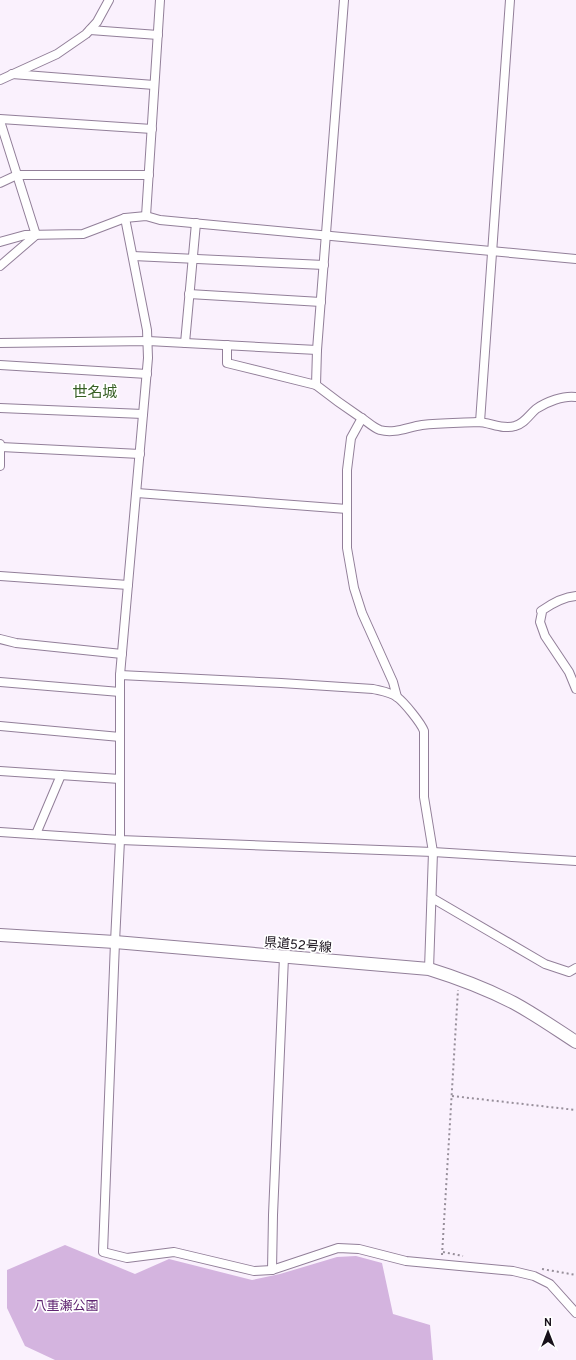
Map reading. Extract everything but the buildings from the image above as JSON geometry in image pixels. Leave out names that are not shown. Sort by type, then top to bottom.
[{"type":"main road","name":"県道52号線","points":[[0,935],[115,942],[429,969],[458,979],[513,1003],[576,1042]]},
{"type":"street","points":[[0,80],[56,54],[86,34],[97,22],[109,0]]},
{"type":"street","points":[[146,216],[160,0]]},
{"type":"street","points":[[316,385],[317,350],[344,0]]},
{"type":"street","points":[[480,422],[510,0]]},
{"type":"street","points":[[90,30],[158,35]]},
{"type":"street","points":[[12,74],[154,85]]},
{"type":"street","points":[[36,235],[0,120],[152,129]]},
{"type":"street","points":[[0,182],[16,175],[149,176]]},
{"type":"street","points":[[0,242],[25,235],[84,234],[125,218],[146,216],[160,220],[576,259]]},
{"type":"street","points":[[125,218],[148,341],[144,414],[120,675],[120,840],[103,1252],[127,1258],[174,1252],[254,1272],[272,1270],[338,1248],[359,1249],[406,1261],[513,1271],[534,1276],[550,1284],[576,1313]]},
{"type":"street","points":[[185,343],[196,223]]},
{"type":"street","points":[[0,266],[36,235]]},
{"type":"street","points":[[133,256],[324,265]]},
{"type":"street","points":[[189,294],[321,302]]},
{"type":"street","points":[[0,343],[148,341],[317,350]]},
{"type":"street","points":[[227,345],[227,363],[316,385],[368,423],[380,430],[393,432],[421,425],[480,422],[495,424],[503,428],[515,426],[537,409],[553,400],[571,396],[576,397]]},
{"type":"street","points":[[0,365],[147,374]]},
{"type":"street","points":[[0,408],[144,414]]},
{"type":"street","points":[[362,418],[351,438],[347,470],[347,548],[354,588],[362,613],[393,682],[397,697]]},
{"type":"street","points":[[0,466],[0,446],[140,454]]},
{"type":"street","points":[[137,493],[347,509]]},
{"type":"street","points":[[0,576],[128,585]]},
{"type":"street","points":[[576,596],[569,597],[549,605],[541,611],[540,622],[545,636],[569,672],[576,689]]},
{"type":"street","points":[[0,638],[16,643],[122,654]]},
{"type":"street","points":[[120,675],[373,689],[386,692],[397,697],[421,724],[424,731],[424,797],[433,852],[429,969]]},
{"type":"street","points":[[0,682],[120,692]]},
{"type":"street","points":[[0,726],[120,737]]},
{"type":"street","points":[[0,771],[120,779]]},
{"type":"street","points":[[36,834],[60,775]]},
{"type":"street","points":[[0,832],[120,840],[433,852],[576,861]]},
{"type":"street","points":[[432,898],[546,964],[569,972],[576,968]]},
{"type":"street","points":[[272,1270],[273,1207],[284,957]]},
{"type":"path","points":[[442,1264],[458,979]]},
{"type":"path","points":[[452,1096],[576,1110]]},
{"type":"green space","name":"八重瀬公園","points":[[65,1245],[135,1274],[169,1259],[252,1280],[280,1274],[337,1257],[356,1256],[382,1263],[393,1314],[430,1325],[433,1360],[55,1360],[25,1346],[7,1308],[7,1270]]},
{"type":"district","name":"世名城","points":[[95,392]]}]
